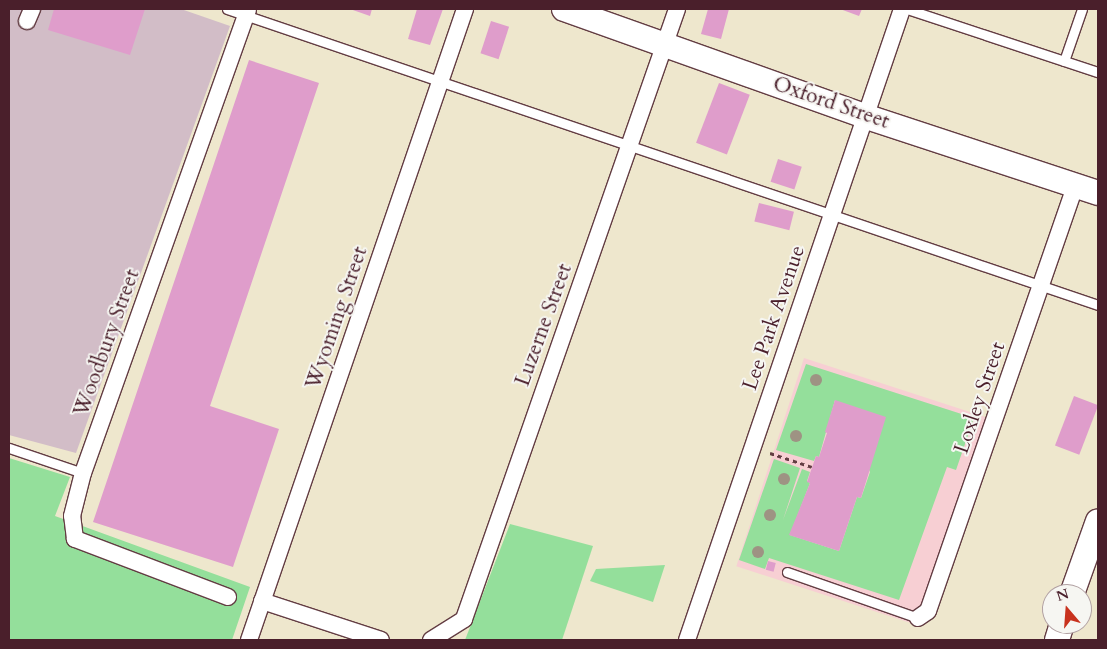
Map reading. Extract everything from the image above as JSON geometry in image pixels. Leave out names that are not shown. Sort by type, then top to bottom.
[{"type":"street","name":"Wyoming Street","points":[[249,640],[465,9]]},
{"type":"street","name":"Oxford Street","points":[[564,9],[864,116],[1098,193]]},
{"type":"street","name":"Luzerne Street","points":[[431,640],[464,619],[678,9]]},
{"type":"street","name":"Lee Park Avenue","points":[[687,640],[902,9]]},
{"type":"street","name":"Woodbury Street","points":[[228,597],[75,538],[72,516],[83,473],[247,12]]},
{"type":"street","name":"Loxley Street","points":[[918,618],[928,611],[1075,186]]},
{"type":"street","points":[[1076,584],[1098,521]]},
{"type":"street","points":[[262,601],[381,640]]},
{"type":"lane","points":[[227,9],[247,12],[440,82],[832,216],[1098,304]]},
{"type":"lane","points":[[907,9],[1098,72]]},
{"type":"lane","points":[[1064,61],[1082,9]]},
{"type":"lane","points":[[9,448],[83,473]]},
{"type":"lane","points":[[788,572],[918,618]]},
{"type":"path","points":[[770,453],[812,467]]},
{"type":"shaded area","points":[[9,9],[181,9],[230,26],[76,453],[9,435]]},
{"type":"shaded area","points":[[804,358],[988,418],[920,626],[736,566]]},
{"type":"green space","points":[[806,364],[974,418],[956,470],[947,467],[899,600],[769,558],[765,569],[739,560],[774,459],[800,468],[783,520],[802,469],[810,472],[807,481],[810,483],[790,535],[839,551],[857,497],[861,498],[870,472],[835,400],[819,457],[816,456],[814,461],[776,450]]},
{"type":"green space","points":[[9,458],[70,477],[55,516],[250,587],[232,640],[9,640]]},
{"type":"green space","points":[[510,524],[593,546],[562,640],[465,640]]},
{"type":"green space","points":[[665,565],[653,602],[590,581],[596,569]]},
{"type":"building","points":[[54,9],[145,9],[130,55],[48,30]]},
{"type":"building","points":[[350,9],[372,9],[370,16]]},
{"type":"building","points":[[417,9],[443,9],[430,45],[408,39]]},
{"type":"building","points":[[708,9],[729,9],[721,39],[701,34]]},
{"type":"building","points":[[840,9],[862,9],[859,16]]},
{"type":"building","points":[[491,21],[509,27],[499,59],[480,53]]},
{"type":"building","points":[[249,60],[319,83],[210,406],[279,429],[233,567],[93,522]]},
{"type":"building","points":[[719,83],[750,95],[727,155],[696,143]]},
{"type":"building","points":[[778,159],[802,167],[794,190],[771,182]]},
{"type":"building","points":[[759,203],[794,212],[789,230],[754,221]]},
{"type":"building","points":[[1074,396],[1098,405],[1079,455],[1055,445]]},
{"type":"building","points":[[835,400],[886,417],[861,498],[857,497],[839,551],[789,535],[810,483],[807,482],[816,456],[819,457]]},
{"type":"building","points":[[768,561],[776,563],[774,572],[766,570]]}]
